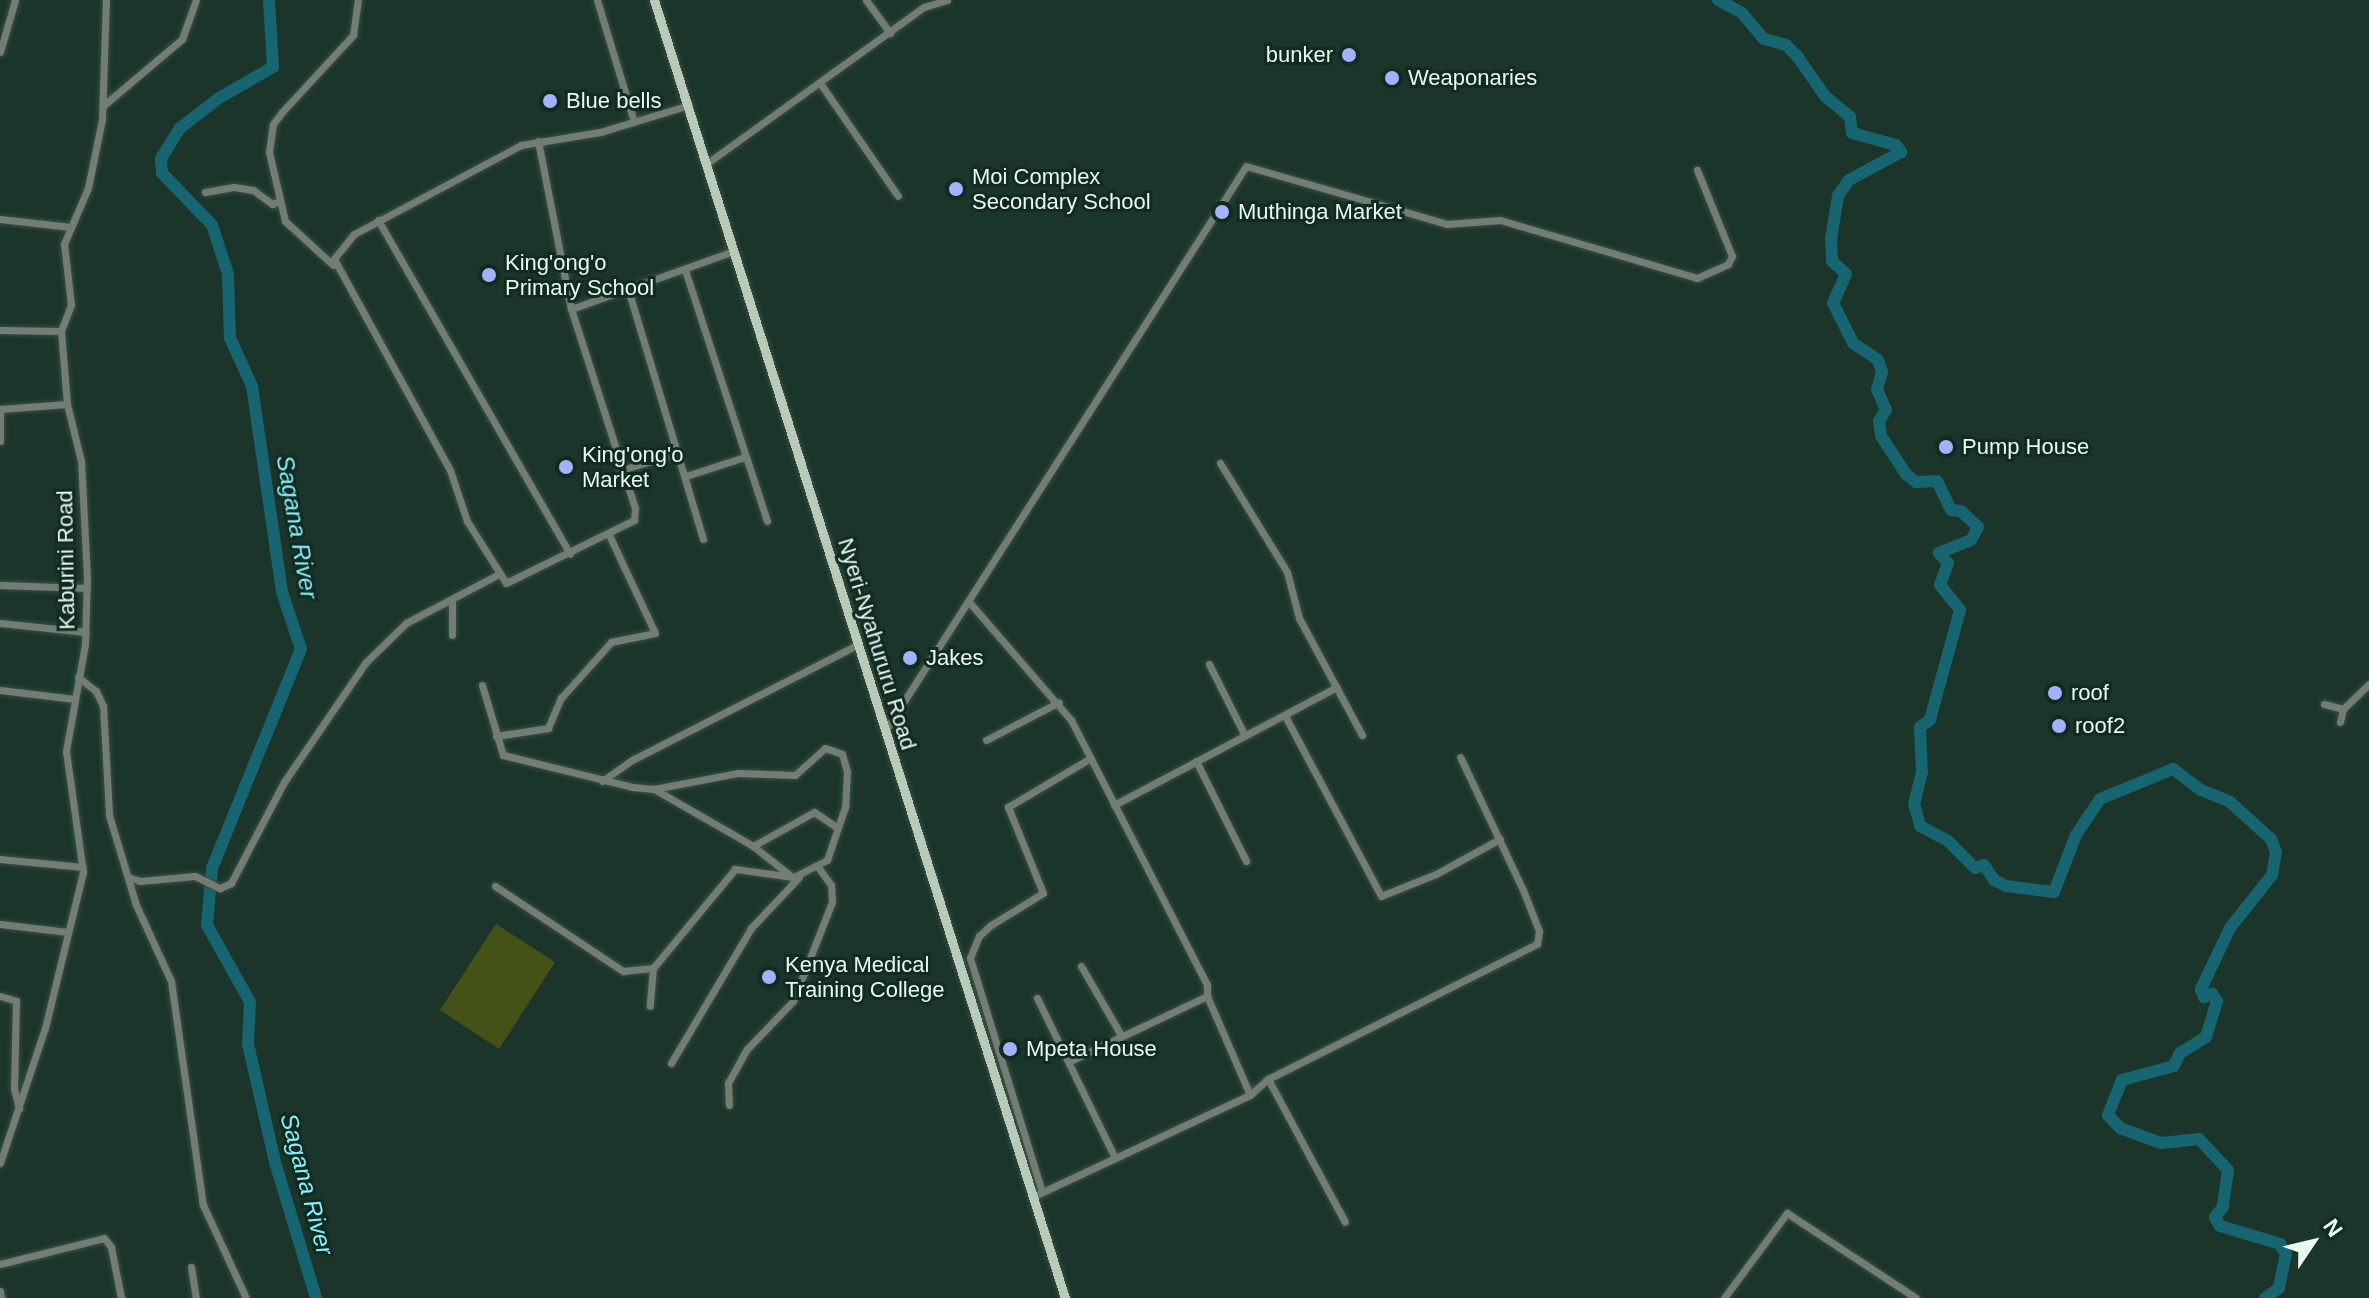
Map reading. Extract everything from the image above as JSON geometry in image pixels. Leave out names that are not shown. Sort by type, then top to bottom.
[{"type":"main road","name":"Nyeri-Nyahururu Road","points":[[654,0],[1030,1198],[1065,1298]]},
{"type":"street","points":[[0,52],[15,0]]},
{"type":"street","name":"Kaburini Road","points":[[0,1163],[19,1108],[83,867],[66,751],[86,632],[87,588],[81,461],[67,404],[61,331],[71,305],[64,244],[88,188],[104,105],[106,0]]},
{"type":"street","points":[[104,105],[182,39],[196,0]]},
{"type":"street","points":[[358,0],[353,35],[273,124],[270,160],[275,166],[279,201],[291,230],[333,265],[450,470],[467,521],[506,583],[513,583],[630,525],[635,515],[571,309],[538,141]]},
{"type":"street","points":[[597,0],[634,122]]},
{"type":"street","points":[[866,0],[890,33]]},
{"type":"street","points":[[706,164],[930,3],[947,0]]},
{"type":"street","points":[[820,83],[898,196]]},
{"type":"street","points":[[333,265],[345,241],[504,153],[538,141],[634,122],[689,105]]},
{"type":"street","points":[[885,731],[970,603],[1246,166],[1447,224],[1500,220],[1697,278],[1728,264],[1732,256],[1697,170]]},
{"type":"street","points":[[205,192],[234,187],[253,190],[272,204],[279,201]]},
{"type":"street","points":[[0,219],[71,227]]},
{"type":"street","points":[[378,220],[570,554]]},
{"type":"street","points":[[571,309],[734,251]]},
{"type":"street","points":[[685,270],[767,521]]},
{"type":"street","points":[[628,289],[703,539]]},
{"type":"street","points":[[0,330],[61,331]]},
{"type":"street","points":[[0,441],[1,413],[67,404]]},
{"type":"street","points":[[621,470],[678,453]]},
{"type":"street","points":[[686,476],[745,457]]},
{"type":"street","points":[[1220,463],[1287,572],[1299,618],[1362,735]]},
{"type":"street","points":[[496,736],[548,728],[561,698],[611,642],[655,633],[609,535]]},
{"type":"street","points":[[128,877],[140,881],[195,876],[220,888],[231,883],[284,782],[366,662],[406,623],[452,602],[499,574]]},
{"type":"street","points":[[0,585],[87,588]]},
{"type":"street","points":[[452,602],[452,635]]},
{"type":"street","points":[[970,603],[1059,702],[1091,758],[1207,985],[1207,996],[1250,1095]]},
{"type":"street","points":[[0,623],[86,632]]},
{"type":"street","points":[[602,781],[634,759],[857,645]]},
{"type":"street","points":[[1209,664],[1245,736]]},
{"type":"street","points":[[78,677],[96,691],[103,706],[109,815],[145,929],[171,981],[203,1205],[246,1298]]},
{"type":"street","points":[[2340,722],[2343,709],[2369,684]]},
{"type":"street","points":[[482,685],[503,755],[602,781],[654,789],[738,773],[795,775],[825,748],[836,747],[847,772],[834,849],[818,867],[797,876],[751,928],[671,1063]]},
{"type":"street","points":[[1114,805],[1337,687]]},
{"type":"street","points":[[0,690],[74,699]]},
{"type":"street","points":[[986,740],[1059,702]]},
{"type":"street","points":[[2324,704],[2343,709]]},
{"type":"street","points":[[1285,716],[1381,896],[1436,874],[1500,839]]},
{"type":"street","points":[[1030,1198],[1250,1095],[1268,1079],[1537,944],[1539,931],[1500,839],[1460,757]]},
{"type":"street","points":[[1042,1192],[970,958],[979,936],[991,925],[1043,893],[1008,807],[1091,758]]},
{"type":"street","points":[[1196,761],[1246,861]]},
{"type":"street","points":[[654,789],[753,846],[797,876]]},
{"type":"street","points":[[753,846],[814,812],[838,828]]},
{"type":"street","points":[[0,859],[83,867]]},
{"type":"street","points":[[729,1105],[728,1083],[747,1049],[793,1001],[832,902],[831,885],[818,867]]},
{"type":"street","points":[[650,1006],[653,968],[735,869],[797,876]]},
{"type":"street","points":[[495,886],[623,971],[653,968]]},
{"type":"street","points":[[0,924],[68,932]]},
{"type":"street","points":[[1081,966],[1121,1035]]},
{"type":"street","points":[[0,996],[16,1001],[14,1089],[19,1108]]},
{"type":"street","points":[[1070,1061],[1207,996]]},
{"type":"street","points":[[1037,998],[1115,1158]]},
{"type":"street","points":[[1268,1079],[1345,1222]]},
{"type":"street","points":[[1724,1298],[1787,1213],[1916,1298]]},
{"type":"street","points":[[0,1264],[104,1238],[111,1247],[121,1298]]},
{"type":"street","points":[[191,1267],[196,1298]]},
{"type":"green space","points":[[496,924],[555,962],[499,1049],[440,1010]]},
{"type":"waterway","name":"Sagana River","points":[[269,0],[273,67],[219,98],[180,128],[161,159],[162,173],[212,225],[228,274],[230,338],[252,386],[282,592],[301,649],[212,868],[207,925],[250,1002],[248,1044],[275,1162],[316,1298]]},
{"type":"waterway","points":[[1718,0],[1742,13],[1764,39],[1786,45],[1825,96],[1850,117],[1852,133],[1896,145],[1901,152],[1849,180],[1838,196],[1831,239],[1832,261],[1846,274],[1833,303],[1853,343],[1878,360],[1882,372],[1877,389],[1886,410],[1879,421],[1881,436],[1906,474],[1916,482],[1937,481],[1951,510],[1961,511],[1978,527],[1971,540],[1939,553],[1948,563],[1940,585],[1960,610],[1930,720],[1920,727],[1922,772],[1914,803],[1920,826],[1948,841],[1975,868],[1984,865],[1994,880],[2006,886],[2054,892],[2076,835],[2100,799],[2173,769],[2201,790],[2230,802],[2271,839],[2276,852],[2272,875],[2230,928],[2201,989],[2204,997],[2212,994],[2217,1001],[2206,1037],[2180,1053],[2174,1066],[2122,1080],[2108,1115],[2120,1128],[2161,1143],[2199,1139],[2228,1170],[2223,1207],[2215,1217],[2220,1226],[2280,1244],[2286,1254],[2279,1288],[2265,1298]]},
{"type":"place","name":"bunker","points":[[1349,55]]},
{"type":"place","name":"Weaponaries","points":[[1392,78]]},
{"type":"place","name":"Blue bells","points":[[550,101]]},
{"type":"place","name":"Moi Complex Secondary School","points":[[956,189]]},
{"type":"place","name":"Muthinga Market","points":[[1222,212]]},
{"type":"place","name":"King'ong'o Primary School","points":[[489,275]]},
{"type":"place","name":"Pump House","points":[[1946,447]]},
{"type":"place","name":"King'ong'o Market","points":[[566,467]]},
{"type":"place","name":"Jakes","points":[[910,658]]},
{"type":"place","name":"roof","points":[[2055,693]]},
{"type":"place","name":"roof2","points":[[2059,726]]},
{"type":"place","name":"Kenya Medical Training College","points":[[769,977]]},
{"type":"place","name":"Mpeta House","points":[[1010,1049]]}]
